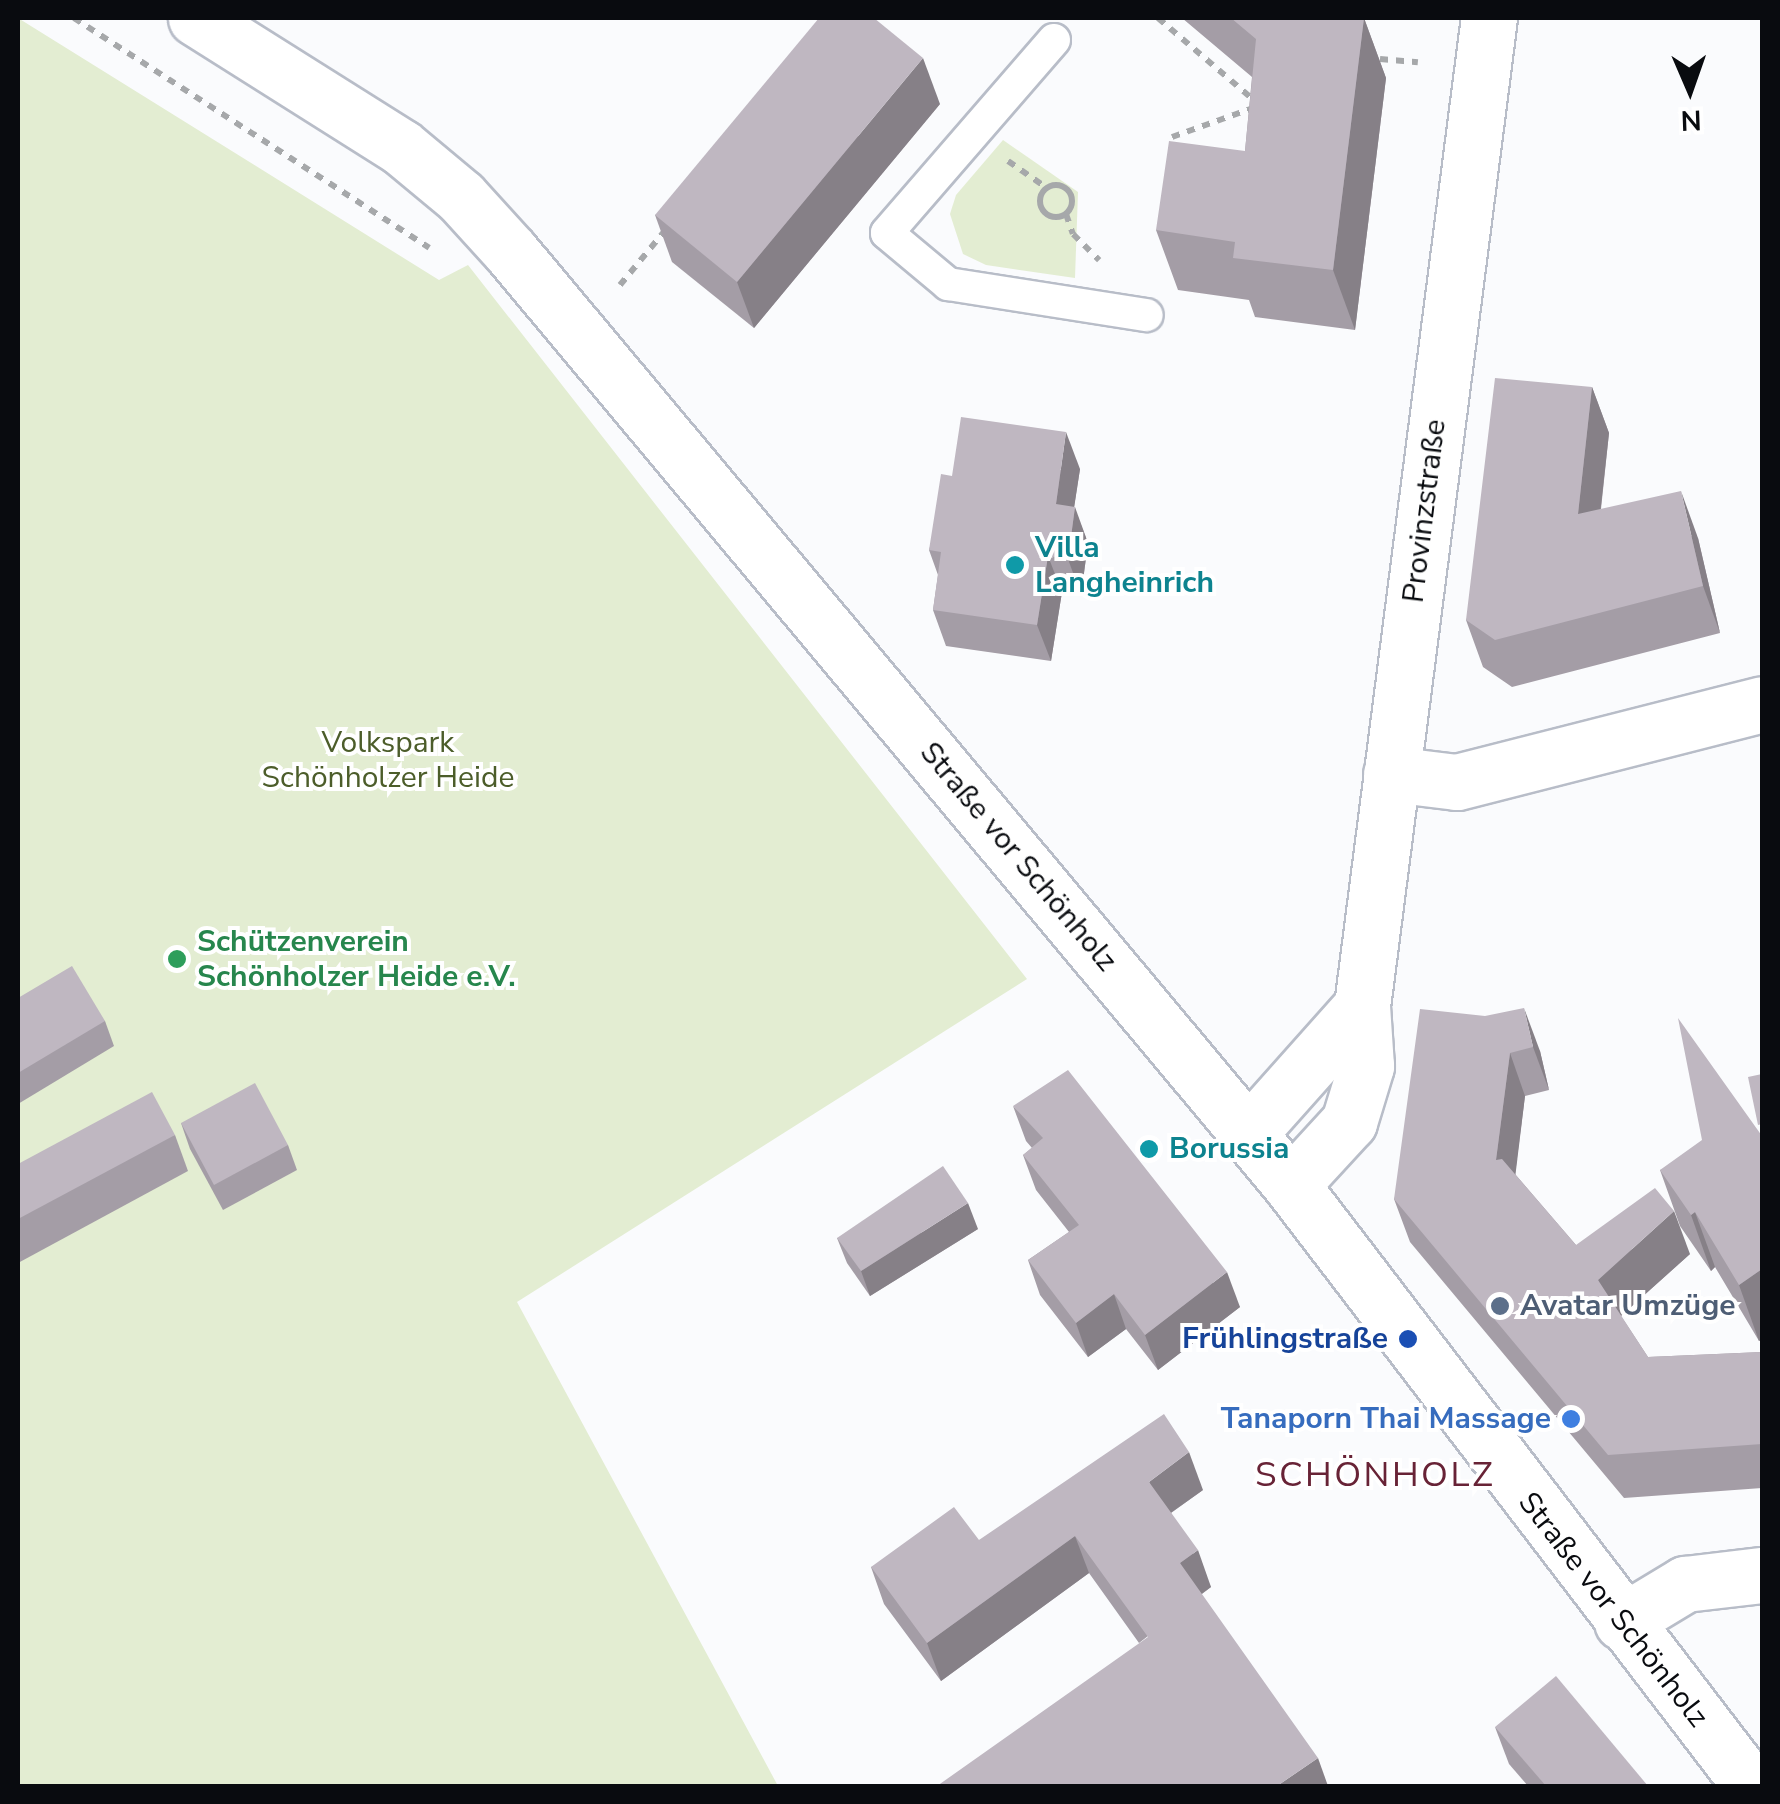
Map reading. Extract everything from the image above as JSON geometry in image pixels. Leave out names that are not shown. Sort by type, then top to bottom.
[{"type":"main road","name":"Straße vor Schönholz","points":[[196,18],[401,148],[461,197],[1291,1185],[1751,1786]]},
{"type":"main road","name":"Provinzstraße","points":[[1291,1185],[1349,1122],[1366,1066],[1362,1006],[1489,18]]},
{"type":"main road","points":[[1391,774],[1457,782],[1762,704]]},
{"type":"main road","points":[[1248,1134],[1362,1006]]},
{"type":"main road","points":[[1622,1622],[1684,1584],[1762,1576]]},
{"type":"lane","points":[[1054,40],[886,232],[948,284],[1147,315]]},
{"type":"path","points":[[74,18],[436,252]]},
{"type":"path","points":[[1158,18],[1259,106]]},
{"type":"path","points":[[1380,59],[1418,62]]},
{"type":"path","points":[[1172,137],[1269,102]]},
{"type":"path","points":[[1256,126],[1259,106]]},
{"type":"path","points":[[1067,189],[1072,204],[1066,214],[1046,214],[1040,200],[1044,191],[1067,189]]},
{"type":"path","points":[[1066,214],[1084,249],[1116,265]]},
{"type":"path","points":[[620,285],[672,222]]},
{"type":"green space","name":"Volkspark Schönholzer Heide","points":[[18,18],[439,280],[468,265],[1027,979],[517,1302],[778,1786],[18,1786]]},
{"type":"green space","points":[[1003,140],[1078,192],[1075,278],[986,265],[963,254],[950,214],[956,195]]},
{"type":"building","points":[[819,18],[874,18],[923,58],[737,282],[655,215]]},
{"type":"building","points":[[1231,18],[1364,18],[1333,270],[1233,258],[1235,242],[1156,230],[1169,141],[1245,151],[1256,39]]},
{"type":"building","points":[[1495,378],[1592,387],[1578,514],[1681,491],[1703,586],[1495,640],[1466,620]]},
{"type":"building","name":"Villa Langheinrich","points":[[961,417],[1066,432],[1056,504],[1075,507],[1068,559],[1048,556],[1037,625],[933,610],[941,552],[929,550],[941,474],[952,476]]},
{"type":"building","points":[[72,966],[105,1021],[18,1073],[18,998]]},
{"type":"building","points":[[1524,1008],[1533,1047],[1510,1053],[1496,1160],[1502,1159],[1576,1245],[1655,1188],[1674,1211],[1598,1280],[1648,1357],[1762,1352],[1762,1444],[1608,1455],[1394,1199],[1420,1009],[1485,1016]]},
{"type":"building","points":[[1678,1018],[1762,1136],[1762,1269],[1739,1285],[1695,1212],[1691,1215],[1660,1170],[1702,1140]]},
{"type":"building","points":[[1068,1070],[1227,1272],[1145,1335],[1114,1294],[1076,1323],[1028,1260],[1079,1225],[1023,1155],[1043,1138],[1013,1106]]},
{"type":"building","points":[[1762,1074],[1762,1124],[1758,1125],[1748,1077]]},
{"type":"building","points":[[255,1083],[288,1145],[214,1185],[181,1123]]},
{"type":"building","points":[[152,1092],[175,1135],[18,1219],[18,1164]]},
{"type":"building","points":[[943,1166],[968,1203],[861,1271],[837,1238]]},
{"type":"building","points":[[1164,1414],[1189,1452],[1149,1482],[1198,1550],[1180,1563],[1318,1758],[1277,1786],[937,1786],[1148,1637],[1075,1536],[927,1643],[871,1567],[954,1507],[979,1540]]},
{"type":"building","points":[[1556,1676],[1648,1786],[1546,1786],[1495,1727]]},
{"type":"place","name":"Villa Langheinrich","points":[[1015,565]]},
{"type":"place","name":"Schützenverein Schönholzer Heide e.V.","points":[[177,959]]},
{"type":"place","name":"Borussia","points":[[1149,1149]]},
{"type":"place","name":"Avatar Umzüge","points":[[1500,1306]]},
{"type":"place","name":"Frühlingstraße","points":[[1408,1339]]},
{"type":"place","name":"Tanaporn Thai Massage","points":[[1571,1419]]},
{"type":"district","name":"SCHÖNHOLZ","points":[[1375,1475]]}]
